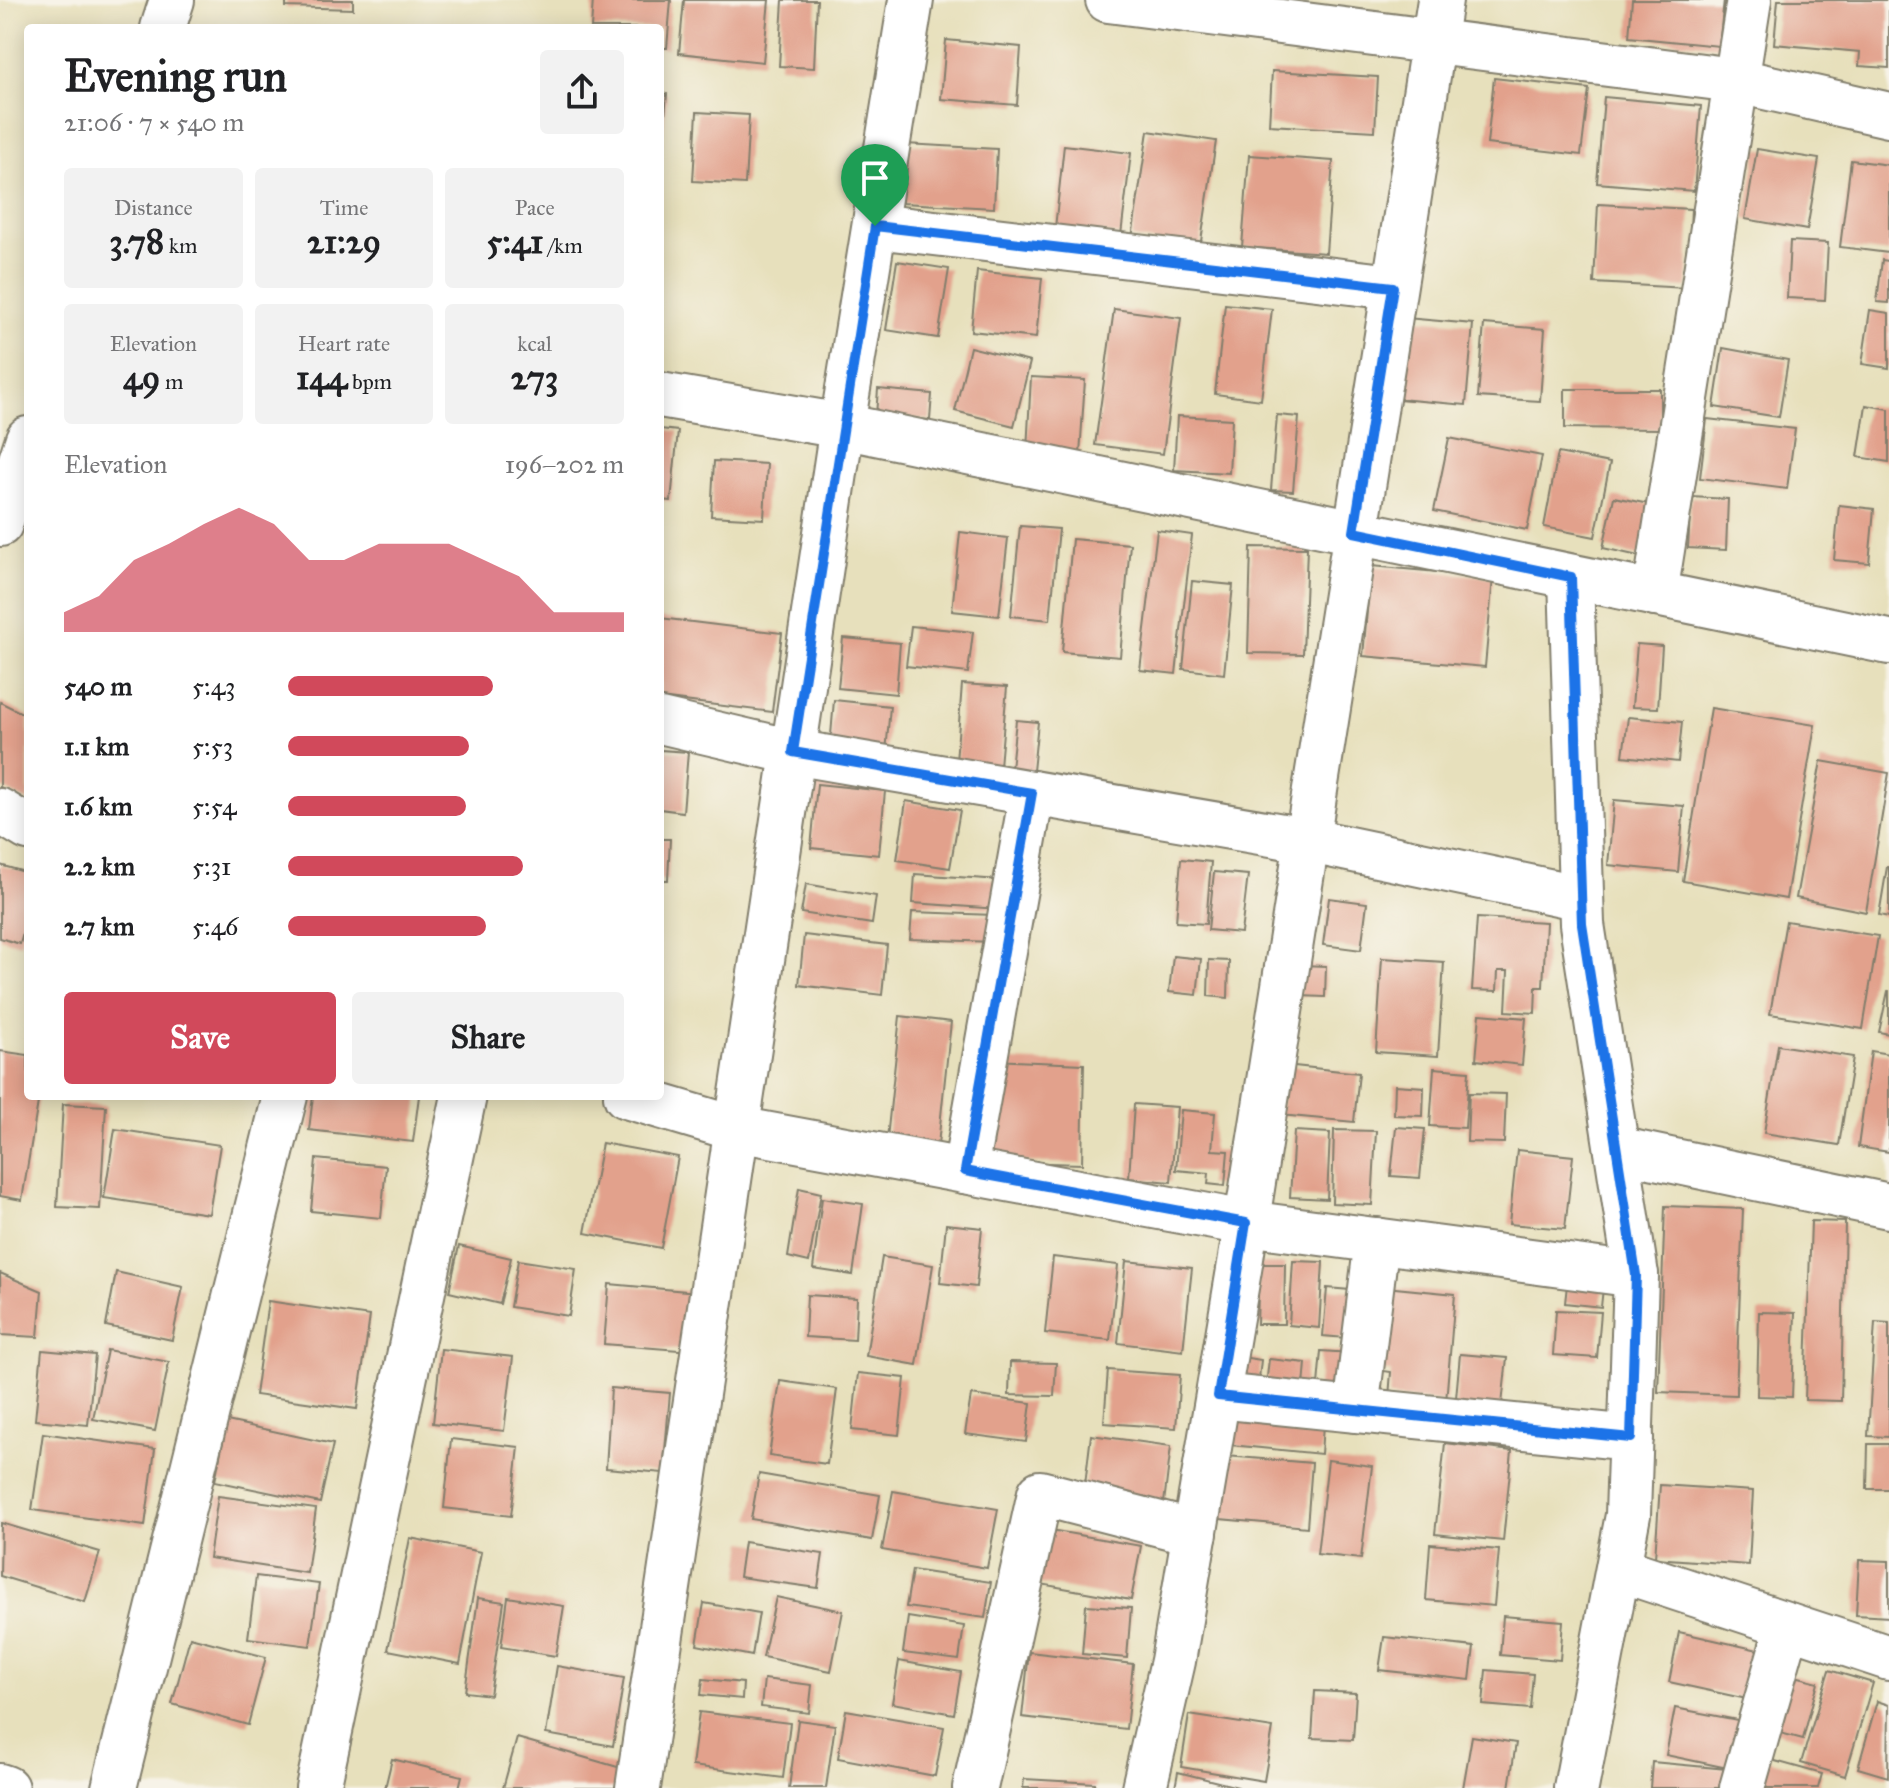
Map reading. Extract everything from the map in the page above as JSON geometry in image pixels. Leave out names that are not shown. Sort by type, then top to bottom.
[{"type":"street","points":[[164,24],[172,0]]},
{"type":"street","points":[[638,1788],[842,426],[911,0]]},
{"type":"street","points":[[1108,0],[1436,21],[1734,80],[1889,115]]},
{"type":"street","points":[[1655,594],[1749,0]]},
{"type":"street","points":[[1144,1788],[1173,1661],[1218,1396],[1436,21]]},
{"type":"street","points":[[875,226],[1393,287]]},
{"type":"street","points":[[664,396],[842,426],[1889,642]]},
{"type":"street","points":[[0,524],[24,451]]},
{"type":"street","points":[[1571,577],[1581,898],[1636,1275],[1628,1515],[1576,1788]]},
{"type":"street","points":[[664,722],[793,752],[1306,840],[1581,898]]},
{"type":"street","points":[[965,1171],[1032,793]]},
{"type":"street","points":[[0,811],[24,826]]},
{"type":"street","points":[[114,1788],[284,1100]]},
{"type":"street","points":[[318,1788],[463,1100]]},
{"type":"street","points":[[639,1100],[737,1129],[1246,1223],[1636,1275]]},
{"type":"street","points":[[1617,1149],[1889,1206]]},
{"type":"street","points":[[1356,1410],[1377,1240]]},
{"type":"street","points":[[1218,1396],[1631,1438]]},
{"type":"street","points":[[975,1788],[1040,1493],[1195,1533]]},
{"type":"street","points":[[1619,1569],[1889,1658]]},
{"type":"street","points":[[1742,1788],[1788,1625]]},
{"type":"street","points":[[0,1786],[6,1788]]},
{"type":"building","points":[[286,0],[353,0],[353,9],[286,7]]},
{"type":"building","points":[[593,0],[671,0],[667,48],[664,48],[664,24],[591,24]]},
{"type":"building","points":[[684,0],[769,0],[763,62],[679,53]]},
{"type":"building","points":[[783,0],[817,0],[814,68],[779,66]]},
{"type":"building","points":[[1632,0],[1724,0],[1719,46],[1629,37]]},
{"type":"building","points":[[1778,0],[1889,0],[1889,68],[1859,66],[1860,52],[1774,44]]},
{"type":"building","points":[[946,40],[1021,47],[1017,105],[941,99]]},
{"type":"building","points":[[1272,71],[1378,77],[1375,131],[1269,125]]},
{"type":"building","points":[[1494,78],[1589,89],[1581,155],[1487,144]]},
{"type":"building","points":[[664,94],[667,94],[664,125]]},
{"type":"building","points":[[1604,97],[1701,106],[1694,191],[1597,183]]},
{"type":"building","points":[[697,112],[749,115],[745,184],[693,181]]},
{"type":"building","points":[[1148,131],[1216,141],[1200,248],[1132,238]]},
{"type":"building","points":[[905,144],[997,149],[994,208],[902,203]]},
{"type":"building","points":[[1064,145],[1131,153],[1121,235],[1055,228]]},
{"type":"building","points":[[1757,149],[1819,159],[1807,230],[1745,219]]},
{"type":"building","points":[[1249,155],[1333,161],[1326,253],[1242,247]]},
{"type":"building","points":[[1851,160],[1889,165],[1889,253],[1840,247]]},
{"type":"building","points":[[1598,204],[1691,209],[1687,288],[1594,283]]},
{"type":"building","points":[[1790,241],[1828,243],[1825,300],[1787,298]]},
{"type":"building","points":[[1882,260],[1889,261],[1889,303],[1877,302]]},
{"type":"building","points":[[897,261],[949,269],[938,338],[886,330]]},
{"type":"building","points":[[977,271],[1042,278],[1036,338],[971,331]]},
{"type":"building","points":[[1225,304],[1272,309],[1261,400],[1215,394]]},
{"type":"building","points":[[1114,309],[1181,318],[1163,454],[1095,445]]},
{"type":"building","points":[[1870,310],[1889,313],[1889,368],[1862,364]]},
{"type":"building","points":[[1406,318],[1473,324],[1466,405],[1399,399]]},
{"type":"building","points":[[1484,324],[1545,329],[1540,401],[1478,397]]},
{"type":"building","points":[[970,347],[1030,362],[1014,426],[955,411]]},
{"type":"building","points":[[1723,348],[1788,360],[1779,417],[1714,407]]},
{"type":"building","points":[[1031,377],[1085,380],[1080,454],[1027,450]]},
{"type":"building","points":[[878,389],[932,394],[930,420],[876,415]]},
{"type":"building","points":[[1565,389],[1660,389],[1660,429],[1565,428]]},
{"type":"building","points":[[1866,405],[1889,409],[1889,462],[1858,457]]},
{"type":"building","points":[[1277,415],[1299,417],[1293,491],[1271,490]]},
{"type":"building","points":[[1177,416],[1232,419],[1229,473],[1174,470]]},
{"type":"building","points":[[1707,419],[1795,429],[1787,489],[1700,478]]},
{"type":"building","points":[[664,429],[678,431],[671,501],[664,500]]},
{"type":"building","points":[[1449,438],[1542,456],[1527,530],[1434,511]]},
{"type":"building","points":[[1558,453],[1610,463],[1595,537],[1544,527]]},
{"type":"building","points":[[714,461],[767,464],[764,519],[711,516]]},
{"type":"building","points":[[1614,497],[1654,505],[1643,557],[1603,548]]},
{"type":"building","points":[[1691,497],[1728,499],[1726,550],[1688,548]]},
{"type":"building","points":[[1839,505],[1874,509],[1869,563],[1834,560]]},
{"type":"building","points":[[1020,526],[1059,529],[1050,620],[1011,616]]},
{"type":"building","points":[[1157,530],[1192,535],[1176,674],[1140,670]]},
{"type":"building","points":[[960,532],[1008,538],[999,616],[952,611]]},
{"type":"building","points":[[1072,539],[1130,544],[1120,657],[1062,652]]},
{"type":"building","points":[[1251,547],[1307,548],[1303,654],[1248,653]]},
{"type":"building","points":[[1371,566],[1493,577],[1485,667],[1363,656]]},
{"type":"building","points":[[1192,581],[1233,585],[1224,674],[1183,669]]},
{"type":"building","points":[[664,618],[782,633],[772,712],[664,698]]},
{"type":"building","points":[[911,626],[973,632],[968,673],[906,666]]},
{"type":"building","points":[[843,638],[900,643],[896,694],[838,688]]},
{"type":"building","points":[[1637,644],[1662,646],[1658,708],[1632,707]]},
{"type":"building","points":[[962,684],[1007,687],[1000,766],[956,762]]},
{"type":"building","points":[[834,700],[890,706],[886,753],[830,747]]},
{"type":"building","points":[[0,702],[24,714],[24,799],[0,787]]},
{"type":"building","points":[[1711,708],[1815,725],[1786,899],[1683,881]]},
{"type":"building","points":[[1628,717],[1682,722],[1678,762],[1623,756]]},
{"type":"building","points":[[1016,720],[1038,722],[1033,771],[1011,769]]},
{"type":"building","points":[[664,750],[688,752],[683,812],[664,810]]},
{"type":"building","points":[[1821,761],[1889,773],[1866,912],[1796,898]]},
{"type":"building","points":[[817,784],[885,791],[879,855],[811,848]]},
{"type":"building","points":[[1614,800],[1684,806],[1678,872],[1608,865]]},
{"type":"building","points":[[906,801],[960,810],[950,868],[897,860]]},
{"type":"building","points":[[664,839],[670,839],[668,880],[664,880]]},
{"type":"building","points":[[1181,859],[1211,862],[1206,924],[1176,922]]},
{"type":"building","points":[[0,865],[24,872],[24,930],[20,944],[0,938]]},
{"type":"building","points":[[1889,867],[1889,917],[1879,915]]},
{"type":"building","points":[[1214,872],[1248,875],[1241,933],[1208,930]]},
{"type":"building","points":[[915,874],[1000,880],[999,909],[913,903]]},
{"type":"building","points":[[806,884],[876,896],[872,924],[801,913]]},
{"type":"building","points":[[1329,898],[1367,903],[1361,950],[1323,945]]},
{"type":"building","points":[[912,912],[994,915],[994,942],[910,939]]},
{"type":"building","points":[[1477,918],[1546,922],[1543,987],[1536,987],[1535,1013],[1506,1011],[1508,971],[1498,971],[1497,991],[1472,990]]},
{"type":"building","points":[[1786,921],[1878,936],[1863,1029],[1770,1014]]},
{"type":"building","points":[[804,935],[887,945],[882,995],[799,985]]},
{"type":"building","points":[[1173,956],[1201,959],[1197,995],[1169,992]]},
{"type":"building","points":[[1382,958],[1444,962],[1438,1056],[1376,1052]]},
{"type":"building","points":[[1209,960],[1229,961],[1228,998],[1208,996]]},
{"type":"building","points":[[1301,965],[1326,966],[1325,997],[1300,996]]},
{"type":"building","points":[[1889,991],[1889,1034],[1879,1032]]},
{"type":"building","points":[[1480,1014],[1526,1018],[1522,1065],[1476,1060]]},
{"type":"building","points":[[900,1016],[951,1022],[937,1154],[886,1148]]},
{"type":"building","points":[[1778,1045],[1853,1057],[1839,1145],[1764,1133]]},
{"type":"building","points":[[0,1051],[24,1054],[24,1100],[38,1100],[22,1200],[0,1196]]},
{"type":"building","points":[[1871,1051],[1889,1054],[1889,1152],[1858,1147]]},
{"type":"building","points":[[991,1060],[1084,1064],[1082,1164],[987,1161]]},
{"type":"building","points":[[1285,1065],[1359,1073],[1354,1122],[1280,1115]]},
{"type":"building","points":[[1434,1068],[1469,1071],[1465,1128],[1430,1126]]},
{"type":"building","points":[[1395,1085],[1424,1087],[1423,1116],[1394,1115]]},
{"type":"building","points":[[1469,1093],[1506,1094],[1504,1143],[1467,1142]]},
{"type":"building","points":[[313,1100],[418,1100],[413,1142],[309,1130]]},
{"type":"building","points":[[63,1104],[106,1106],[100,1209],[57,1207]]},
{"type":"building","points":[[1134,1104],[1177,1107],[1171,1182],[1129,1178]]},
{"type":"building","points":[[1181,1110],[1215,1113],[1212,1150],[1228,1151],[1225,1186],[1208,1184],[1209,1173],[1176,1170]]},
{"type":"building","points":[[1396,1127],[1425,1129],[1420,1178],[1391,1176]]},
{"type":"building","points":[[115,1129],[220,1145],[209,1214],[104,1198]]},
{"type":"building","points":[[1334,1130],[1376,1131],[1372,1205],[1332,1203]]},
{"type":"building","points":[[1294,1131],[1330,1133],[1327,1199],[1290,1197]]},
{"type":"building","points":[[602,1143],[678,1157],[661,1248],[585,1233]]},
{"type":"building","points":[[1517,1150],[1573,1156],[1565,1229],[1509,1224]]},
{"type":"building","points":[[316,1159],[386,1166],[381,1218],[311,1211]]},
{"type":"building","points":[[799,1188],[821,1193],[809,1262],[788,1257]]},
{"type":"building","points":[[822,1198],[863,1204],[853,1275],[813,1269]]},
{"type":"building","points":[[1665,1206],[1743,1209],[1736,1395],[1658,1392]]},
{"type":"building","points":[[1811,1221],[1845,1222],[1841,1401],[1805,1400]]},
{"type":"building","points":[[946,1224],[982,1228],[976,1287],[940,1283]]},
{"type":"building","points":[[459,1246],[511,1258],[500,1304],[449,1292]]},
{"type":"building","points":[[882,1257],[933,1265],[917,1365],[866,1356]]},
{"type":"building","points":[[1053,1257],[1118,1265],[1110,1340],[1045,1333]]},
{"type":"building","points":[[518,1260],[576,1269],[569,1316],[510,1307]]},
{"type":"building","points":[[1126,1261],[1192,1268],[1183,1351],[1118,1343]]},
{"type":"building","points":[[1293,1261],[1323,1262],[1319,1328],[1289,1325]]},
{"type":"building","points":[[1259,1264],[1285,1264],[1284,1324],[1257,1324]]},
{"type":"building","points":[[116,1272],[183,1287],[172,1340],[106,1326]]},
{"type":"building","points":[[0,1273],[42,1291],[38,1337],[1,1335]]},
{"type":"building","points":[[609,1284],[697,1292],[691,1351],[604,1344]]},
{"type":"building","points":[[1567,1285],[1603,1288],[1601,1307],[1565,1303]]},
{"type":"building","points":[[1385,1287],[1455,1294],[1446,1402],[1389,1397],[1391,1372],[1377,1370]]},
{"type":"building","points":[[1327,1288],[1362,1291],[1357,1339],[1323,1336]]},
{"type":"building","points":[[807,1295],[857,1298],[855,1340],[805,1337]]},
{"type":"building","points":[[268,1301],[370,1316],[357,1409],[255,1395]]},
{"type":"building","points":[[1556,1310],[1601,1312],[1597,1358],[1553,1355]]},
{"type":"building","points":[[1759,1312],[1795,1313],[1792,1397],[1757,1396]]},
{"type":"building","points":[[1875,1322],[1889,1323],[1889,1437],[1868,1436]]},
{"type":"building","points":[[441,1349],[513,1357],[504,1431],[433,1423]]},
{"type":"building","points":[[42,1350],[95,1355],[88,1425],[35,1420]]},
{"type":"building","points":[[107,1350],[169,1362],[155,1431],[93,1419]]},
{"type":"building","points":[[1321,1351],[1350,1353],[1347,1399],[1317,1396]]},
{"type":"building","points":[[1460,1354],[1507,1358],[1501,1414],[1455,1409]]},
{"type":"building","points":[[1235,1356],[1261,1360],[1258,1388],[1231,1385]]},
{"type":"building","points":[[1269,1359],[1306,1363],[1303,1398],[1265,1395]]},
{"type":"building","points":[[1010,1362],[1056,1363],[1054,1396],[1009,1395]]},
{"type":"building","points":[[1108,1370],[1180,1375],[1176,1428],[1104,1423]]},
{"type":"building","points":[[858,1373],[905,1378],[899,1435],[852,1430]]},
{"type":"building","points":[[780,1381],[837,1389],[827,1464],[769,1456]]},
{"type":"building","points":[[611,1388],[670,1393],[663,1473],[606,1468]]},
{"type":"building","points":[[971,1395],[1031,1403],[1026,1442],[965,1434]]},
{"type":"building","points":[[1233,1416],[1323,1424],[1321,1454],[1231,1445]]},
{"type":"building","points":[[227,1421],[333,1444],[320,1503],[215,1481]]},
{"type":"building","points":[[43,1433],[155,1449],[145,1526],[32,1510]]},
{"type":"building","points":[[1091,1435],[1171,1446],[1164,1503],[1084,1493]]},
{"type":"building","points":[[451,1439],[519,1447],[511,1516],[444,1508]]},
{"type":"building","points":[[1445,1443],[1512,1451],[1503,1541],[1435,1534]]},
{"type":"building","points":[[1868,1444],[1889,1444],[1889,1489],[1867,1489]]},
{"type":"building","points":[[1226,1456],[1312,1463],[1307,1527],[1220,1519]]},
{"type":"building","points":[[1328,1460],[1372,1466],[1361,1559],[1317,1554]]},
{"type":"building","points":[[759,1474],[880,1495],[872,1540],[751,1519]]},
{"type":"building","points":[[1660,1485],[1753,1491],[1749,1565],[1655,1558]]},
{"type":"building","points":[[893,1491],[998,1509],[987,1568],[882,1550]]},
{"type":"building","points":[[218,1496],[316,1509],[307,1573],[209,1558]]},
{"type":"building","points":[[1,1523],[100,1552],[85,1602],[0,1576]]},
{"type":"building","points":[[1045,1529],[1141,1546],[1131,1600],[1035,1583]]},
{"type":"building","points":[[410,1538],[481,1552],[460,1664],[388,1650]]},
{"type":"building","points":[[744,1542],[823,1554],[818,1588],[739,1577]]},
{"type":"building","points":[[1430,1544],[1499,1550],[1494,1606],[1426,1600]]},
{"type":"building","points":[[1859,1560],[1889,1561],[1889,1617],[1856,1615]]},
{"type":"building","points":[[912,1570],[991,1582],[985,1618],[906,1607]]},
{"type":"building","points":[[256,1576],[319,1584],[310,1646],[248,1638]]},
{"type":"building","points":[[508,1597],[564,1606],[556,1656],[501,1647]]},
{"type":"building","points":[[776,1597],[843,1611],[831,1671],[763,1657]]},
{"type":"building","points":[[478,1598],[504,1602],[490,1695],[465,1692]]},
{"type":"building","points":[[704,1603],[759,1613],[752,1656],[697,1645]]},
{"type":"building","points":[[1086,1605],[1131,1608],[1127,1658],[1082,1654]]},
{"type":"building","points":[[1503,1616],[1563,1621],[1560,1660],[1500,1655]]},
{"type":"building","points":[[908,1617],[964,1626],[959,1660],[903,1653]]},
{"type":"building","points":[[1679,1632],[1767,1652],[1756,1701],[1669,1682]]},
{"type":"building","points":[[190,1637],[266,1657],[248,1725],[172,1704]]},
{"type":"building","points":[[1384,1637],[1474,1647],[1470,1680],[1379,1670]]},
{"type":"building","points":[[1029,1652],[1133,1664],[1126,1729],[1022,1717]]},
{"type":"building","points":[[899,1661],[961,1672],[954,1714],[892,1703]]},
{"type":"building","points":[[557,1666],[624,1678],[613,1746],[546,1734]]},
{"type":"building","points":[[1486,1670],[1533,1674],[1530,1709],[1483,1705]]},
{"type":"building","points":[[1829,1670],[1873,1683],[1845,1776],[1801,1763]]},
{"type":"building","points":[[1780,1672],[1818,1682],[1803,1739],[1765,1729]]},
{"type":"building","points":[[703,1679],[743,1683],[742,1699],[701,1695]]},
{"type":"building","points":[[764,1679],[812,1685],[809,1713],[761,1707]]},
{"type":"building","points":[[1315,1691],[1356,1693],[1353,1740],[1312,1738]]},
{"type":"building","points":[[1877,1701],[1889,1705],[1888,1777],[1858,1768]]},
{"type":"building","points":[[1675,1708],[1748,1722],[1737,1770],[1666,1755]]},
{"type":"building","points":[[846,1710],[944,1727],[935,1776],[838,1758]]},
{"type":"building","points":[[699,1712],[790,1723],[783,1778],[692,1766]]},
{"type":"building","points":[[1189,1715],[1273,1728],[1264,1781],[1181,1767]]},
{"type":"building","points":[[798,1720],[835,1725],[826,1788],[789,1788]]},
{"type":"building","points":[[1472,1736],[1516,1743],[1509,1788],[1463,1788]]},
{"type":"building","points":[[517,1738],[621,1768],[615,1788],[503,1788]]},
{"type":"building","points":[[1757,1756],[1822,1774],[1818,1788],[1749,1788]]},
{"type":"building","points":[[392,1759],[462,1776],[459,1788],[385,1788]]},
{"type":"building","points":[[1652,1762],[1727,1769],[1725,1788],[1650,1788]]},
{"type":"building","points":[[1178,1772],[1238,1787],[1238,1788],[1175,1788]]},
{"type":"building","points":[[1024,1779],[1095,1783],[1095,1788],[1023,1788]]},
{"type":"route","points":[[875,226],[1393,287],[1354,532],[1571,577],[1582,924],[1636,1275],[1631,1438],[1218,1396],[1246,1223],[965,1171],[1032,793],[793,752],[875,226]]}]
